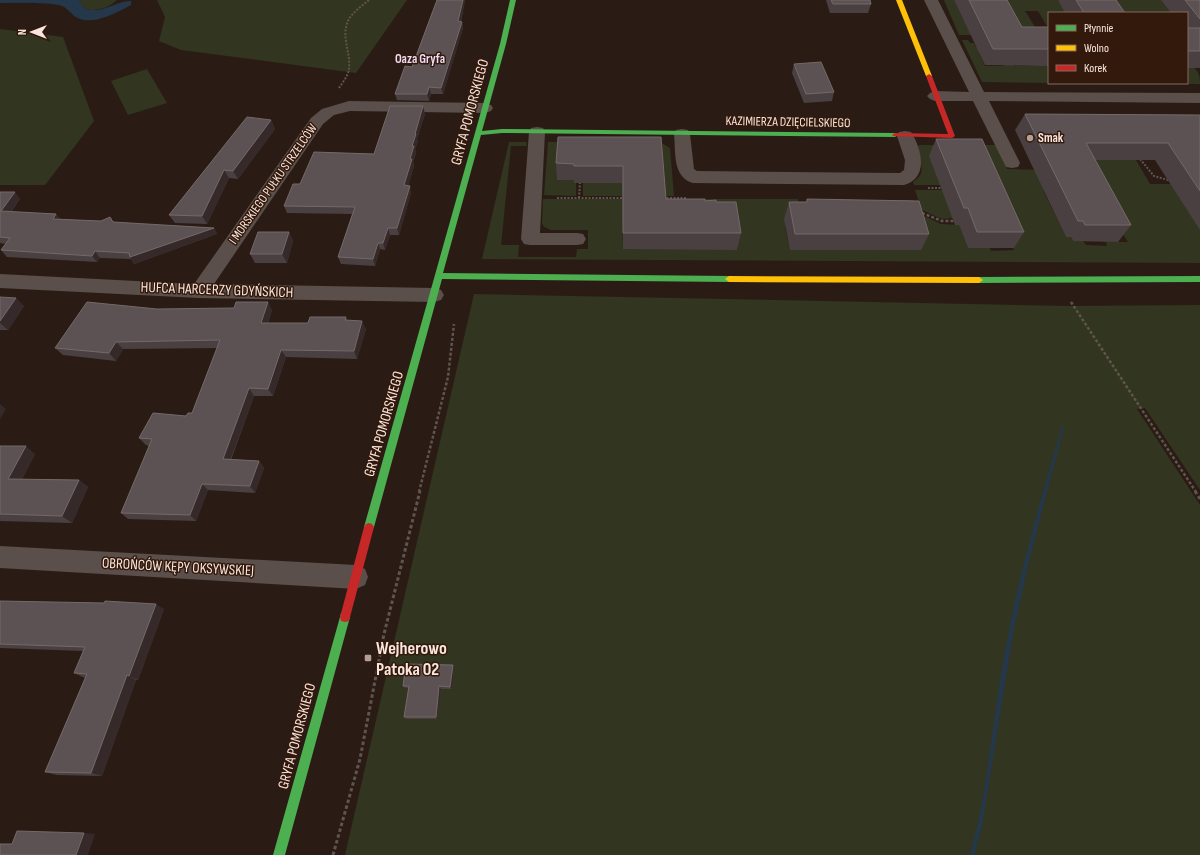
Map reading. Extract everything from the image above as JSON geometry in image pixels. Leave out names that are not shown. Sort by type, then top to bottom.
[{"type":"street","name":"GRYFA POMORSKIEGO","points":[[279,855],[504,44],[513,0]]},
{"type":"street","name":"KAZIMIERZA DZIĘCIELSKIEGO","points":[[479,133],[537,132],[952,136],[935,96],[899,0]]},
{"type":"street","points":[[931,0],[1012,163]]},
{"type":"street","points":[[935,96],[1200,98]]},
{"type":"street","name":"I MORSKIEGO PUŁKU STRZELCÓW","points":[[199,291],[317,121],[328,112],[349,106],[486,108]]},
{"type":"street","points":[[537,132],[530,239],[577,239]]},
{"type":"street","points":[[682,134],[686,171],[694,177],[904,179],[914,171],[914,164],[905,136]]},
{"type":"street","points":[[439,276],[857,280],[1200,279]]},
{"type":"street","name":"HUFCA HARCERZY GDYŃSKICH","points":[[0,281],[199,291],[434,296]]},
{"type":"street","name":"OBROŃCÓW KĘPY OKSYWSKIEJ","points":[[0,557],[356,577]]},
{"type":"path","points":[[339,109],[333,102],[333,96],[344,80],[349,67],[346,30],[348,21],[354,13],[369,0]]},
{"type":"path","points":[[1138,157],[1152,176],[1160,180],[1168,180]]},
{"type":"path","points":[[579,198],[580,183]]},
{"type":"path","points":[[920,212],[942,221],[954,221]]},
{"type":"path","points":[[1068,298],[1200,499]]},
{"type":"path","points":[[333,855],[360,759],[384,634],[448,377],[455,319]]},
{"type":"green space","points":[[79,0],[117,0],[101,9],[92,10],[84,8]]},
{"type":"green space","points":[[157,0],[407,0],[356,73],[181,50],[159,41],[165,17]]},
{"type":"green space","points":[[944,0],[954,0],[964,21],[968,21],[975,35],[959,35]]},
{"type":"green space","points":[[991,0],[1058,0],[1065,12],[1048,12],[1047,26],[1038,11],[1025,11],[1047,46],[994,6]]},
{"type":"green space","points":[[1095,0],[1161,0],[1170,12],[1103,12]]},
{"type":"green space","points":[[0,29],[63,37],[94,121],[45,185],[0,185]]},
{"type":"green space","points":[[962,40],[968,40],[970,43],[974,43],[976,47],[980,47],[979,53],[985,66],[1003,66],[1012,63],[1014,66],[1043,64],[1044,66],[1048,66],[1048,83],[982,82]]},
{"type":"green space","points":[[1188,65],[1198,72],[1200,84],[1188,84]]},
{"type":"green space","points":[[147,69],[167,103],[128,115],[111,81]]},
{"type":"green space","points":[[509,142],[526,142],[527,146],[511,146],[501,245],[519,245],[518,257],[576,257],[577,249],[588,249],[588,230],[551,230],[544,227],[542,223],[543,199],[643,199],[622,226],[623,249],[697,249],[721,247],[722,250],[737,250],[738,247],[733,218],[699,199],[798,199],[802,219],[785,227],[790,250],[845,247],[846,250],[905,248],[906,250],[921,250],[920,248],[861,216],[857,200],[913,200],[918,213],[941,224],[959,225],[968,248],[990,248],[991,251],[1014,250],[1010,239],[940,185],[914,185],[913,182],[919,177],[922,168],[917,150],[919,145],[997,145],[1007,169],[1039,170],[1044,192],[1066,237],[1071,237],[1073,241],[1083,241],[1086,245],[1107,246],[1106,242],[1128,242],[1073,156],[1110,157],[1112,160],[1136,160],[1150,184],[1177,184],[1200,229],[1200,263],[482,259]]},
{"type":"green space","points":[[548,142],[660,142],[670,148],[674,196],[633,196],[632,183],[557,165],[557,173],[569,180],[574,180],[576,183],[576,196],[544,195]]},
{"type":"green space","points":[[623,180],[626,196],[583,196],[583,183]]},
{"type":"green space","points":[[915,190],[942,190],[954,218],[942,219],[922,210]]},
{"type":"green space","points":[[474,294],[1068,306],[1200,305],[1200,490],[1145,408],[1137,409],[1200,505],[1200,855],[345,855]]},
{"type":"water","points":[[0,0],[79,0],[84,8],[90,10],[102,9],[125,1],[131,1],[131,5],[104,17],[82,20],[66,8],[59,5],[37,3],[0,3]]},
{"type":"water","points":[[1062,426],[1064,427],[1030,557],[1013,633],[982,826],[974,855],[970,855],[981,806],[1000,683],[1015,600],[1045,483]]},
{"type":"building","points":[[437,0],[463,0],[458,21],[462,22],[441,88],[429,87],[427,94],[395,94],[405,66],[412,67]]},
{"type":"building","points":[[831,0],[870,0],[871,4],[833,4]]},
{"type":"building","points":[[969,0],[1007,0],[1022,27],[1048,27],[1048,49],[993,49]]},
{"type":"building","points":[[1076,0],[1116,0],[1124,12],[1083,12]]},
{"type":"building","points":[[1185,0],[1200,0],[1200,19]]},
{"type":"building","points":[[1188,28],[1200,28],[1200,51],[1188,51]]},
{"type":"building","points":[[821,62],[834,92],[806,94],[794,64]]},
{"type":"building","points":[[390,106],[423,106],[412,146],[414,146],[410,159],[412,159],[404,185],[410,186],[397,228],[388,228],[383,243],[378,243],[373,259],[338,257],[355,207],[284,206],[293,184],[300,184],[314,152],[374,154]]},
{"type":"building","points":[[1025,114],[1200,115],[1200,191],[1168,143],[1086,143],[1131,225],[1085,225],[1083,221],[1078,221]]},
{"type":"building","points":[[247,117],[271,120],[233,171],[224,170],[202,216],[169,215]]},
{"type":"building","points":[[558,137],[661,137],[666,199],[705,199],[705,201],[716,200],[716,202],[736,202],[741,233],[623,233],[623,166],[574,166],[574,164],[556,163]]},
{"type":"building","points":[[936,139],[982,139],[1024,232],[977,232],[968,208],[964,208]]},
{"type":"building","points":[[0,192],[15,192],[1,211],[56,214],[53,219],[101,221],[110,217],[113,222],[214,228],[130,257],[129,253],[95,251],[92,256],[1,250],[10,238],[0,237]]},
{"type":"building","points":[[807,199],[919,201],[929,234],[795,234],[789,202],[807,202]]},
{"type":"building","points":[[258,232],[289,232],[282,254],[250,254]]},
{"type":"building","points":[[0,297],[16,298],[0,321]]},
{"type":"building","points":[[87,302],[157,309],[234,308],[236,302],[268,302],[261,323],[308,323],[310,317],[346,317],[345,320],[362,321],[354,351],[281,350],[268,389],[249,388],[223,459],[259,461],[250,486],[202,484],[190,515],[121,513],[152,439],[139,438],[153,413],[186,416],[188,413],[192,413],[220,340],[116,342],[109,353],[55,348]]},
{"type":"building","points":[[0,446],[26,446],[8,479],[79,480],[62,516],[0,514]]},
{"type":"building","points":[[0,601],[104,603],[105,601],[156,604],[129,676],[127,675],[91,773],[45,772],[87,674],[74,673],[85,647],[0,644]]},
{"type":"building","points":[[406,664],[453,665],[450,687],[439,686],[436,717],[404,717],[409,686],[403,686]]},
{"type":"building","points":[[17,831],[84,833],[76,855],[0,855],[0,844],[12,844]]},
{"type":"traffic: fast","points":[[369,527],[503,44],[513,0]]},
{"type":"traffic: fast","points":[[479,133],[502,131],[895,135]]},
{"type":"traffic: fast","points":[[439,276],[729,279]]},
{"type":"traffic: fast","points":[[979,280],[1200,279]]},
{"type":"traffic: fast","points":[[279,855],[345,617]]},
{"type":"traffic: slow","points":[[899,0],[929,76]]},
{"type":"traffic: slow","points":[[729,279],[979,280]]},
{"type":"traffic: jam","points":[[895,135],[952,136],[929,76]]},
{"type":"traffic: jam","points":[[345,617],[369,527]]},
{"type":"place","name":"Smak","points":[[1030,138]]},
{"type":"place","name":"Wejherowo Patoka 02","points":[[368,658]]},
{"type":"district","name":"Oaza Gryfa","points":[[420,59]]}]
